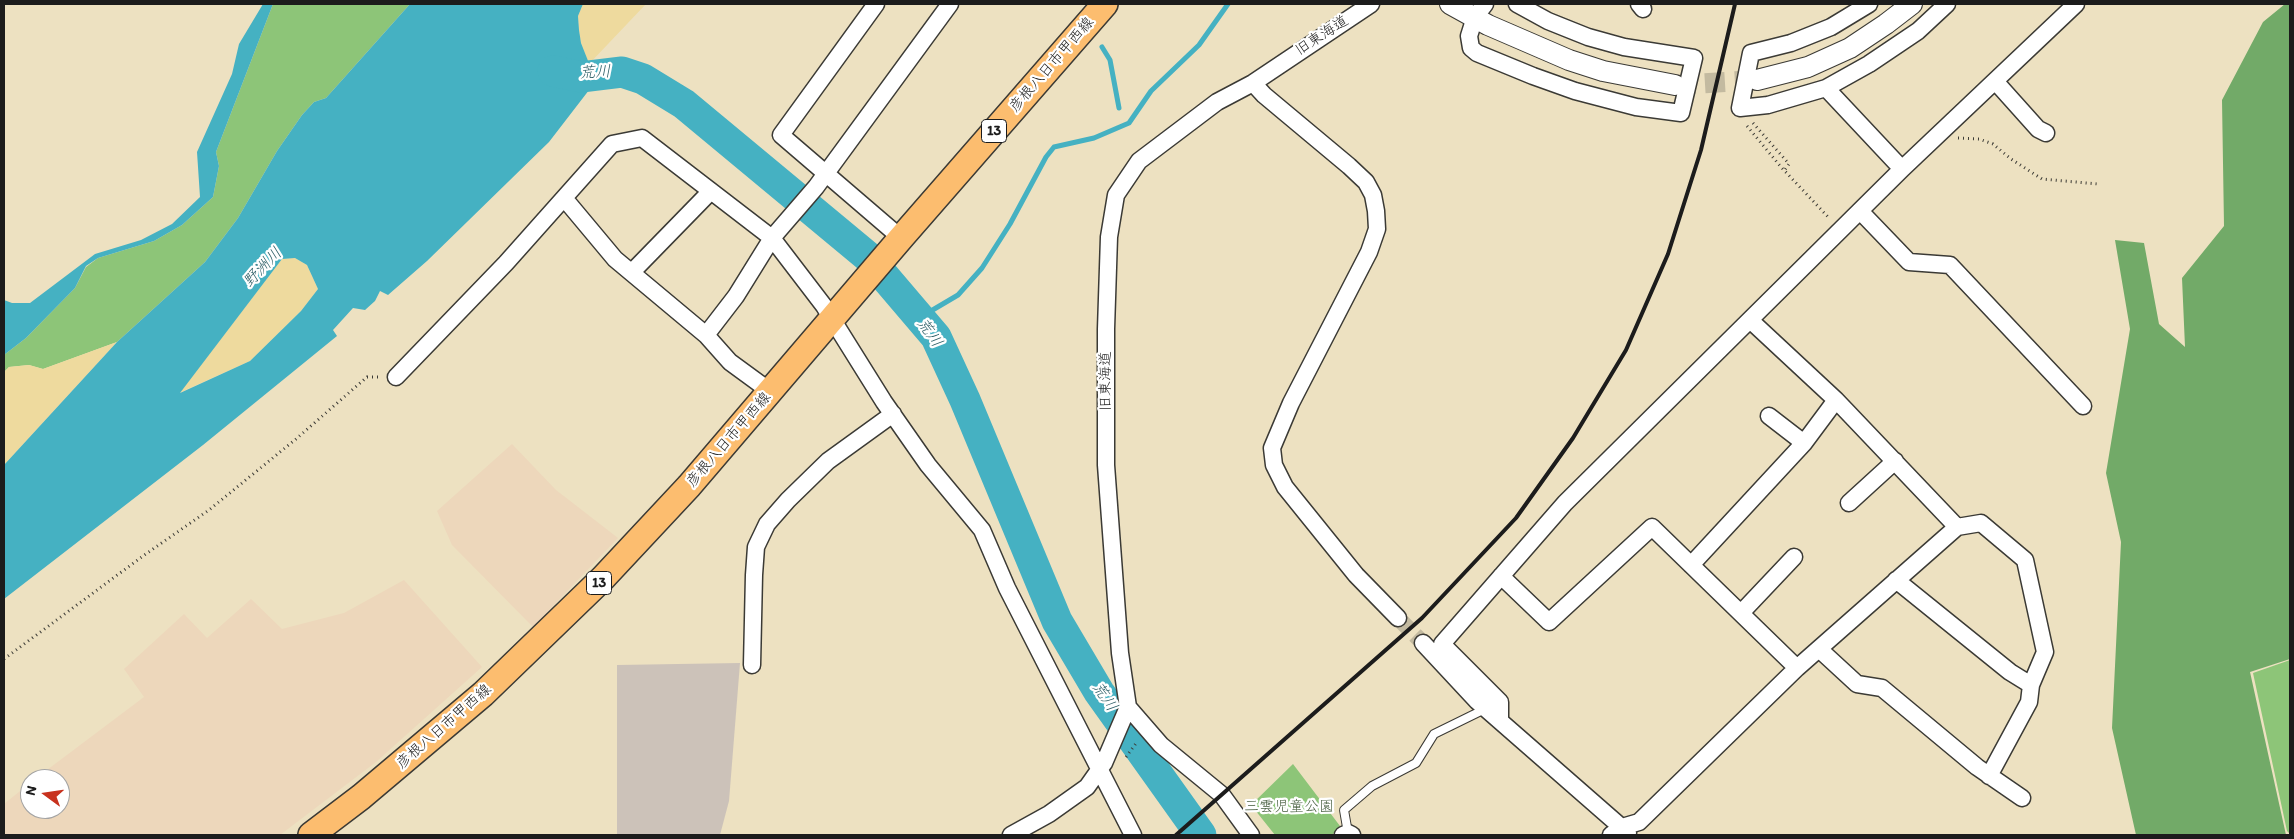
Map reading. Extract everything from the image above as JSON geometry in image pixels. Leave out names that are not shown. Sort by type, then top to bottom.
[{"type":"main road","name":"彦根八日市甲西線","points":[[311,835],[361,797],[483,694],[603,578],[689,486],[901,238],[1105,4]]},
{"type":"street","points":[[876,4],[781,135],[826,171],[901,238]]},
{"type":"street","points":[[706,335],[736,296],[774,235],[816,187],[950,4]]},
{"type":"street","name":"旧東海道","points":[[1128,707],[1120,653],[1106,465],[1106,329],[1109,246],[1116,196],[1140,161],[1217,102],[1253,83],[1371,4]]},
{"type":"street","points":[[1450,4],[1480,11],[1532,45],[1603,71],[1675,85]]},
{"type":"street","points":[[1480,11],[1469,42],[1471,48],[1478,53],[1575,91],[1636,107],[1681,113],[1694,58],[1624,47],[1588,37],[1548,21],[1517,4]]},
{"type":"street","points":[[1869,4],[1831,27],[1791,43],[1752,53],[1740,108],[1768,105],[1826,88],[1869,64],[1918,31],[1947,4]]},
{"type":"street","points":[[1757,80],[1808,67],[1850,48],[1912,4]]},
{"type":"street","points":[[1500,721],[1500,702],[1442,644],[1565,503],[1902,169],[2076,4]]},
{"type":"street","points":[[1995,81],[2038,129],[2046,133]]},
{"type":"street","points":[[1253,83],[1264,95],[1349,166],[1366,182],[1373,195],[1377,229],[1369,252],[1291,403],[1272,448],[1274,465],[1285,487],[1345,562],[1398,618]]},
{"type":"street","points":[[1826,88],[1902,169]]},
{"type":"street","points":[[396,378],[506,263],[612,144],[642,138],[711,191],[774,235],[832,319],[892,414],[928,464],[982,530],[1007,588],[1102,766],[1133,835]]},
{"type":"street","points":[[632,272],[711,191]]},
{"type":"street","points":[[564,198],[615,258],[706,335],[730,362],[771,392]]},
{"type":"street","points":[[1860,211],[1909,262],[1950,265],[2083,406]]},
{"type":"street","points":[[1750,320],[1836,400],[1957,527]]},
{"type":"street","points":[[1691,565],[1804,443],[1836,400]]},
{"type":"street","points":[[752,665],[756,547],[767,524],[828,460],[892,414]]},
{"type":"street","points":[[1769,416],[1804,443]]},
{"type":"street","points":[[1849,503],[1895,461]]},
{"type":"street","points":[[1422,643],[1486,709],[1621,832],[1639,822],[1797,668],[1957,527],[1981,523],[2025,560],[2046,652],[2031,685],[2029,702],[1989,776]]},
{"type":"street","points":[[1501,576],[1549,622],[1652,527],[1797,668]]},
{"type":"street","points":[[1741,613],[1794,557]]},
{"type":"street","points":[[1896,580],[2010,672],[2031,685]]},
{"type":"street","points":[[1819,649],[1857,684],[1882,688],[1989,776],[2022,798]]},
{"type":"street","points":[[1010,835],[1049,814],[1088,787],[1102,766],[1128,707],[1161,745],[1222,795],[1251,835]]},
{"type":"lane","points":[[1348,834],[1344,810],[1372,786],[1416,762],[1434,734],[1486,709]]},
{"type":"path","points":[[1748,117],[1789,164],[1784,172]]},
{"type":"path","points":[[1747,126],[1784,172],[1840,230]]},
{"type":"path","points":[[1933,140],[1979,139],[1993,144],[2011,159],[2042,179],[2098,184]]},
{"type":"path","points":[[4,660],[143,556],[209,510],[296,439],[367,377],[396,378]]},
{"type":"shaded area","points":[[512,444],[556,490],[618,538],[533,627],[452,545],[437,511]]},
{"type":"shaded area","points":[[404,580],[482,667],[376,762],[280,835],[4,835],[4,804],[20,791],[20,819],[70,819],[70,769],[48,769],[144,697],[124,669],[184,614],[207,638],[251,599],[282,629],[344,613]]},
{"type":"shaded area","points":[[740,663],[729,801],[720,835],[617,835],[617,665]]},
{"type":"green space","points":[[273,4],[410,4],[326,98],[314,102],[302,115],[277,151],[238,218],[205,262],[117,342],[43,369],[29,365],[9,367],[4,372],[4,355],[26,338],[75,288],[86,267],[98,258],[154,241],[182,225],[213,197],[219,166],[216,152]]},
{"type":"green space","points":[[2285,4],[2290,4],[2290,659],[2250,672],[2286,835],[2136,835],[2112,728],[2121,542],[2106,473],[2130,329],[2115,240],[2144,243],[2159,324],[2185,347],[2182,278],[2224,226],[2222,100],[2263,22]]},
{"type":"green space","points":[[2290,660],[2290,834],[2287,831],[2253,673]]},
{"type":"green space","name":"三雲児童公園","points":[[1293,764],[1340,826],[1332,835],[1275,835],[1251,805]]},
{"type":"sand","points":[[583,4],[646,4],[589,64],[581,43],[579,30],[578,16]]},
{"type":"sand","points":[[295,258],[307,265],[318,289],[301,311],[250,361],[179,393],[282,259]]},
{"type":"sand","points":[[117,342],[4,465],[4,372],[9,367],[29,365],[43,369]]},
{"type":"water","points":[[263,4],[273,4],[216,152],[219,166],[213,197],[182,225],[154,241],[98,258],[86,266],[75,288],[26,338],[4,355],[4,300],[12,303],[30,303],[95,254],[141,240],[172,224],[200,197],[197,152],[232,74],[239,44]]},
{"type":"water","name":"野洲川","points":[[410,4],[583,4],[578,16],[581,43],[596,81],[549,142],[427,261],[388,295],[380,291],[375,301],[365,310],[353,308],[333,330],[337,336],[203,445],[4,599],[4,465],[117,342],[205,262],[238,218],[277,151],[302,115],[314,102],[326,98]],"holes":[[[295,258],[307,265],[318,289],[301,311],[250,361],[180,393],[282,259]]]},
{"type":"waterway","points":[[919,318],[958,295],[982,268],[1010,224],[1046,157],[1054,147],[1094,138],[1129,123],[1151,91],[1199,45],[1228,4]]},
{"type":"waterway","points":[[1102,47],[1110,60],[1119,108]]},
{"type":"waterway","name":"荒川","points":[[553,71],[581,77],[622,72],[643,79],[684,104],[867,256],[936,337],[965,400],[1057,621],[1099,692],[1201,835]]},
{"type":"tunnel","points":[[1675,85],[1757,80]]},
{"type":"tunnel","points":[[1398,618],[1423,643]]},
{"type":"railway","points":[[1176,835],[1422,618],[1516,518],[1573,438],[1626,350],[1668,254],[1701,150],[1735,4]]}]
